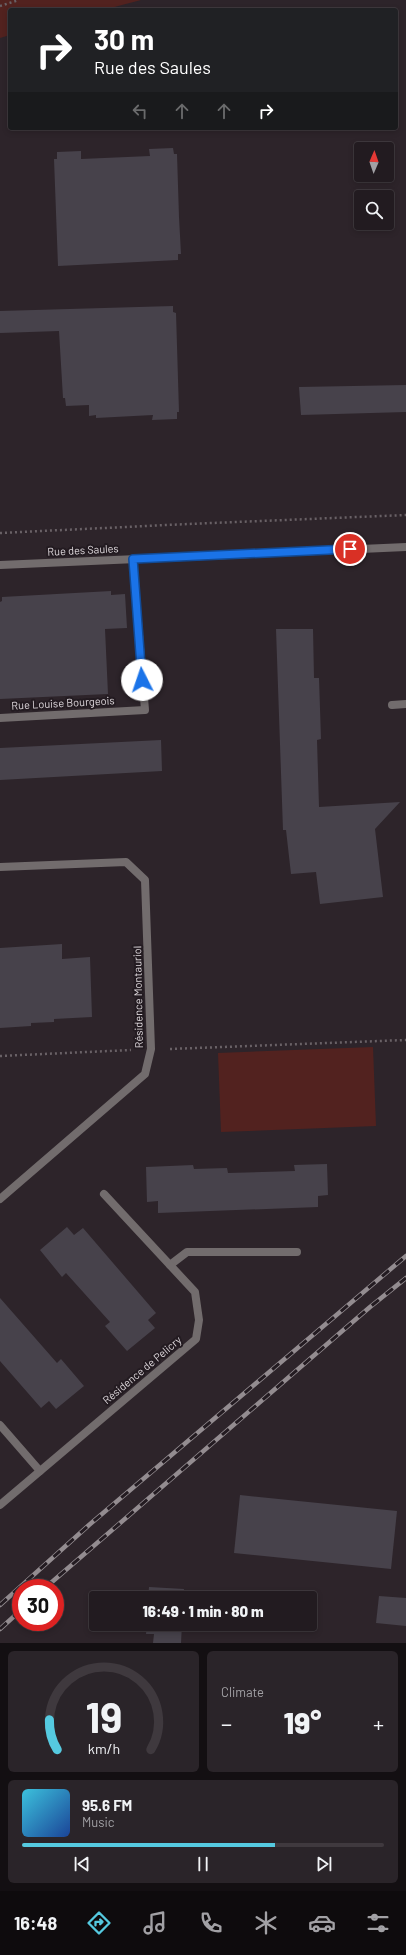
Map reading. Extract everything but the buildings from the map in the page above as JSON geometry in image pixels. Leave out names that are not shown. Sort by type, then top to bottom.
[{"type":"street","name":"Rue des Saules","points":[[0,565],[406,546]]},
{"type":"street","name":"Rue Louise Bourgeois","points":[[0,718],[145,710],[133,559]]},
{"type":"street","points":[[392,705],[406,704]]},
{"type":"street","name":"Résidence Montauriol","points":[[0,867],[126,862],[145,880],[151,1049],[145,1074],[0,1199]]},
{"type":"street","name":"Résidence de Pelicry","points":[[0,1505],[196,1339],[199,1320],[196,1292],[104,1194]]},
{"type":"street","points":[[170,1265],[187,1252],[297,1252]]},
{"type":"street","points":[[0,1425],[40,1471]]},
{"type":"path","points":[[0,6],[19,0]]},
{"type":"path","points":[[0,533],[406,515]]},
{"type":"path","points":[[0,1056],[406,1040]]},
{"type":"shaded area","points":[[0,0],[141,0],[111,8],[8,8],[8,36],[0,38]]},
{"type":"shaded area","points":[[373,1047],[376,1126],[221,1132],[218,1053]]},
{"type":"railway","points":[[0,1605],[89,1525],[406,1256]]},
{"type":"railway","points":[[55,1579],[370,1307],[406,1278]]},
{"type":"railway","points":[[0,1629],[12,1618]]},
{"type":"route","points":[[142,680],[133,559],[350,549]]}]
